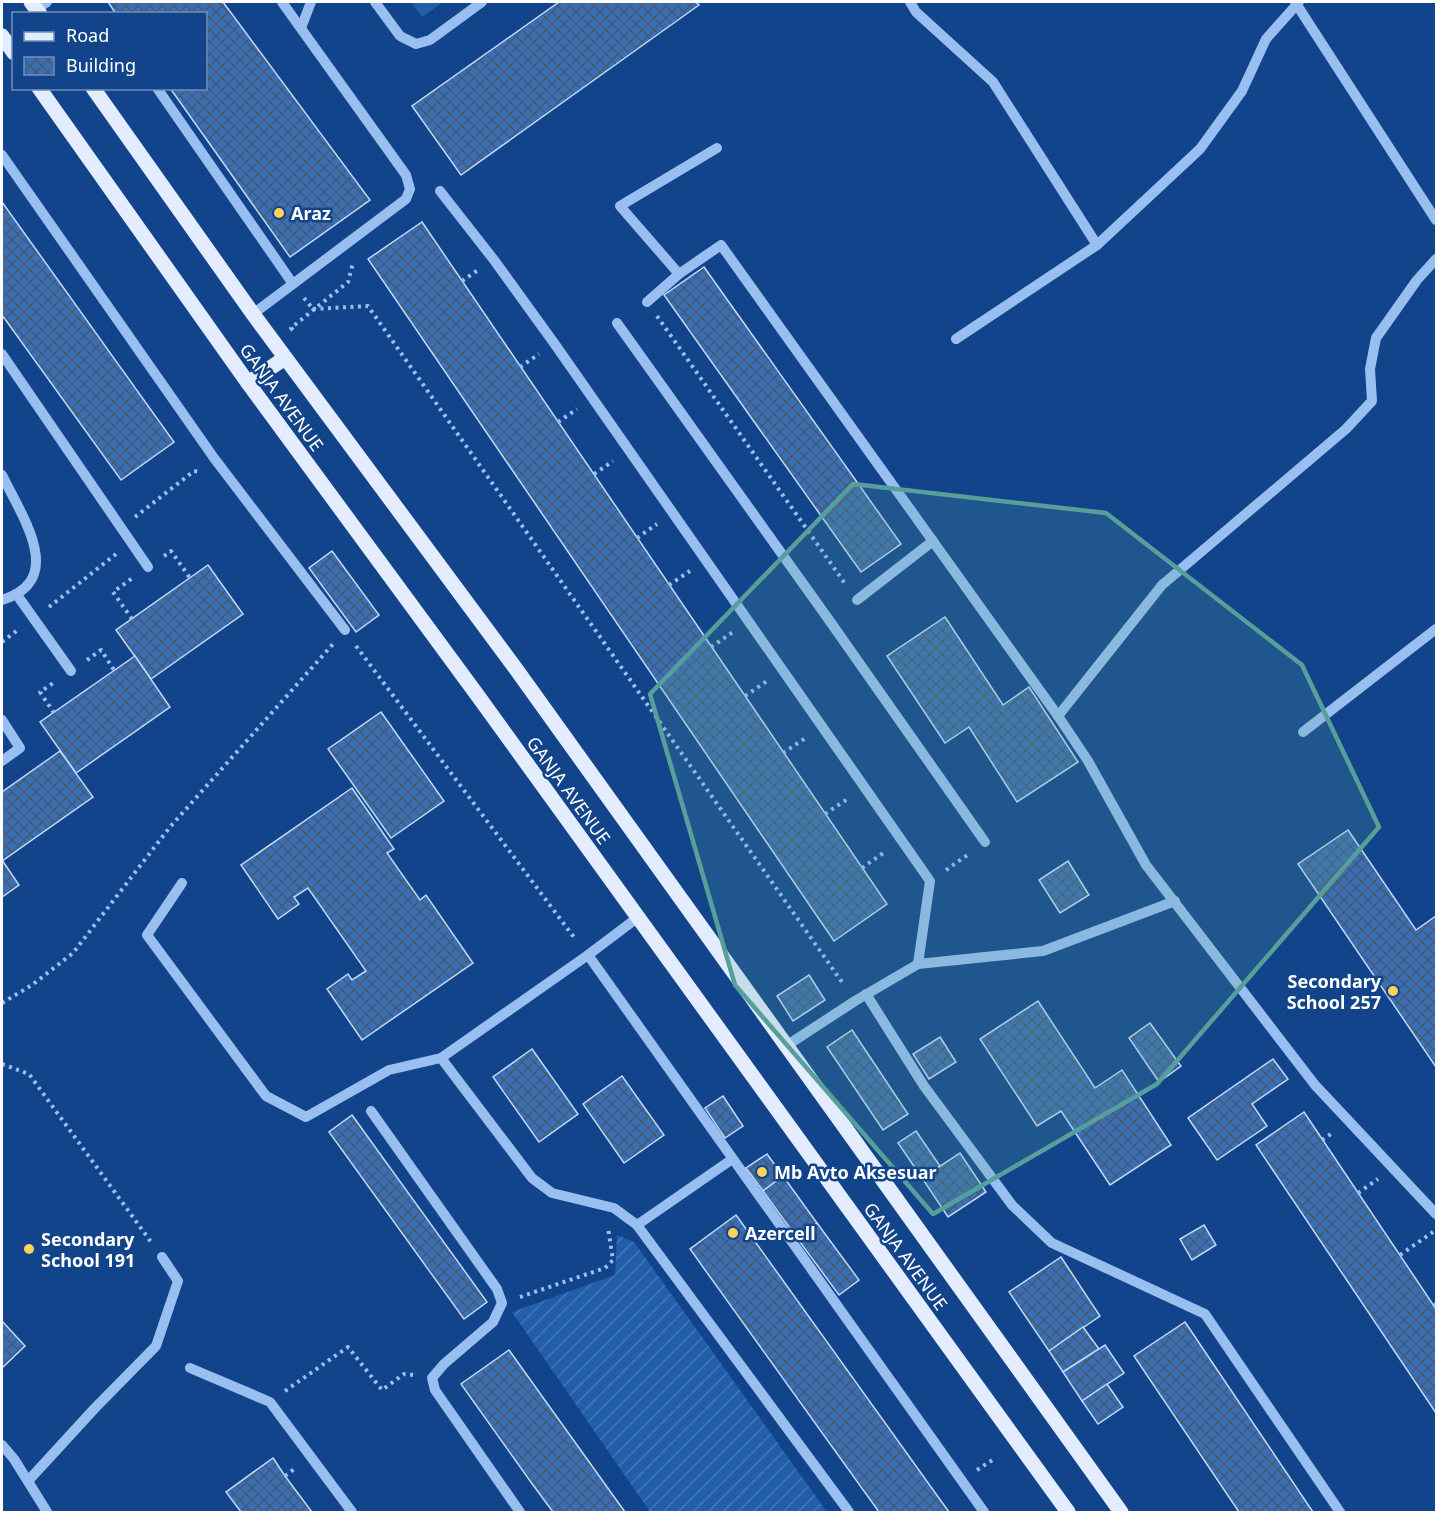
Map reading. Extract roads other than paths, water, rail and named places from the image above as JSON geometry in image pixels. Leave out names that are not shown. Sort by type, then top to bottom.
[{"type":"main road","points":[[2,36],[12,49]]},
{"type":"main road","name":"GANJA AVENUE","points":[[40,90],[248,383],[1068,1512]]},
{"type":"main road","name":"GANJA AVENUE","points":[[94,90],[285,358],[516,669],[1121,1512]]},
{"type":"main road","points":[[248,383],[285,358]]},
{"type":"street","points":[[253,314],[406,200],[410,189],[406,175],[282,2]]},
{"type":"street","points":[[300,28],[311,2]]},
{"type":"street","points":[[375,2],[400,36],[417,44],[430,40],[482,2]]},
{"type":"street","points":[[910,2],[916,12],[993,82],[1097,245]]},
{"type":"street","points":[[956,339],[1097,245],[1200,149],[1242,91],[1266,39],[1297,2],[1437,220]]},
{"type":"street","points":[[158,90],[293,284]]},
{"type":"street","points":[[680,274],[620,206],[717,148]]},
{"type":"street","points":[[2,155],[231,480],[345,630]]},
{"type":"street","points":[[440,191],[494,260],[930,881],[918,964]]},
{"type":"street","points":[[647,302],[680,274],[721,245],[1058,716],[1088,761],[1146,865],[1315,1085],[1437,1214]]},
{"type":"street","points":[[1058,716],[1078,694],[1162,585],[1346,429],[1372,400],[1370,369],[1376,338],[1417,280],[1437,259]]},
{"type":"street","points":[[617,323],[830,620],[985,842]]},
{"type":"street","points":[[2,354],[148,567]]},
{"type":"street","points":[[2,475],[36,552],[35,571],[28,586],[18,595],[2,600]]},
{"type":"street","points":[[856,600],[933,540]]},
{"type":"street","points":[[18,595],[71,671]]},
{"type":"street","points":[[1303,732],[1437,629]]},
{"type":"street","points":[[2,720],[20,748],[2,761]]},
{"type":"street","points":[[182,883],[147,934],[266,1096],[306,1117],[389,1070],[441,1058],[637,918]]},
{"type":"street","points":[[786,1046],[866,994],[918,964],[1043,951],[1175,901]]},
{"type":"street","points":[[588,955],[731,1160],[984,1512]]},
{"type":"street","points":[[866,994],[924,1086],[1012,1205],[1052,1243],[1205,1314],[1340,1512]]},
{"type":"street","points":[[441,1058],[532,1178],[552,1193],[614,1208],[637,1225],[849,1512]]},
{"type":"street","points":[[371,1111],[497,1289],[502,1303],[493,1322],[444,1364],[432,1378],[435,1390],[520,1512]]},
{"type":"street","points":[[637,1225],[731,1160]]},
{"type":"street","points":[[28,1481],[156,1346],[178,1281],[162,1257]]},
{"type":"street","points":[[190,1368],[270,1402],[352,1512]]},
{"type":"street","points":[[2,1444],[47,1512]]},
{"type":"place","name":"Araz","points":[[279,213]]},
{"type":"place","name":"Secondary School 257","points":[[1393,991]]},
{"type":"place","name":"Mb Avto Aksesuar","points":[[762,1172]]},
{"type":"place","name":"Azercell","points":[[733,1233]]},
{"type":"place","name":"Secondary School 191","points":[[29,1249]]}]
